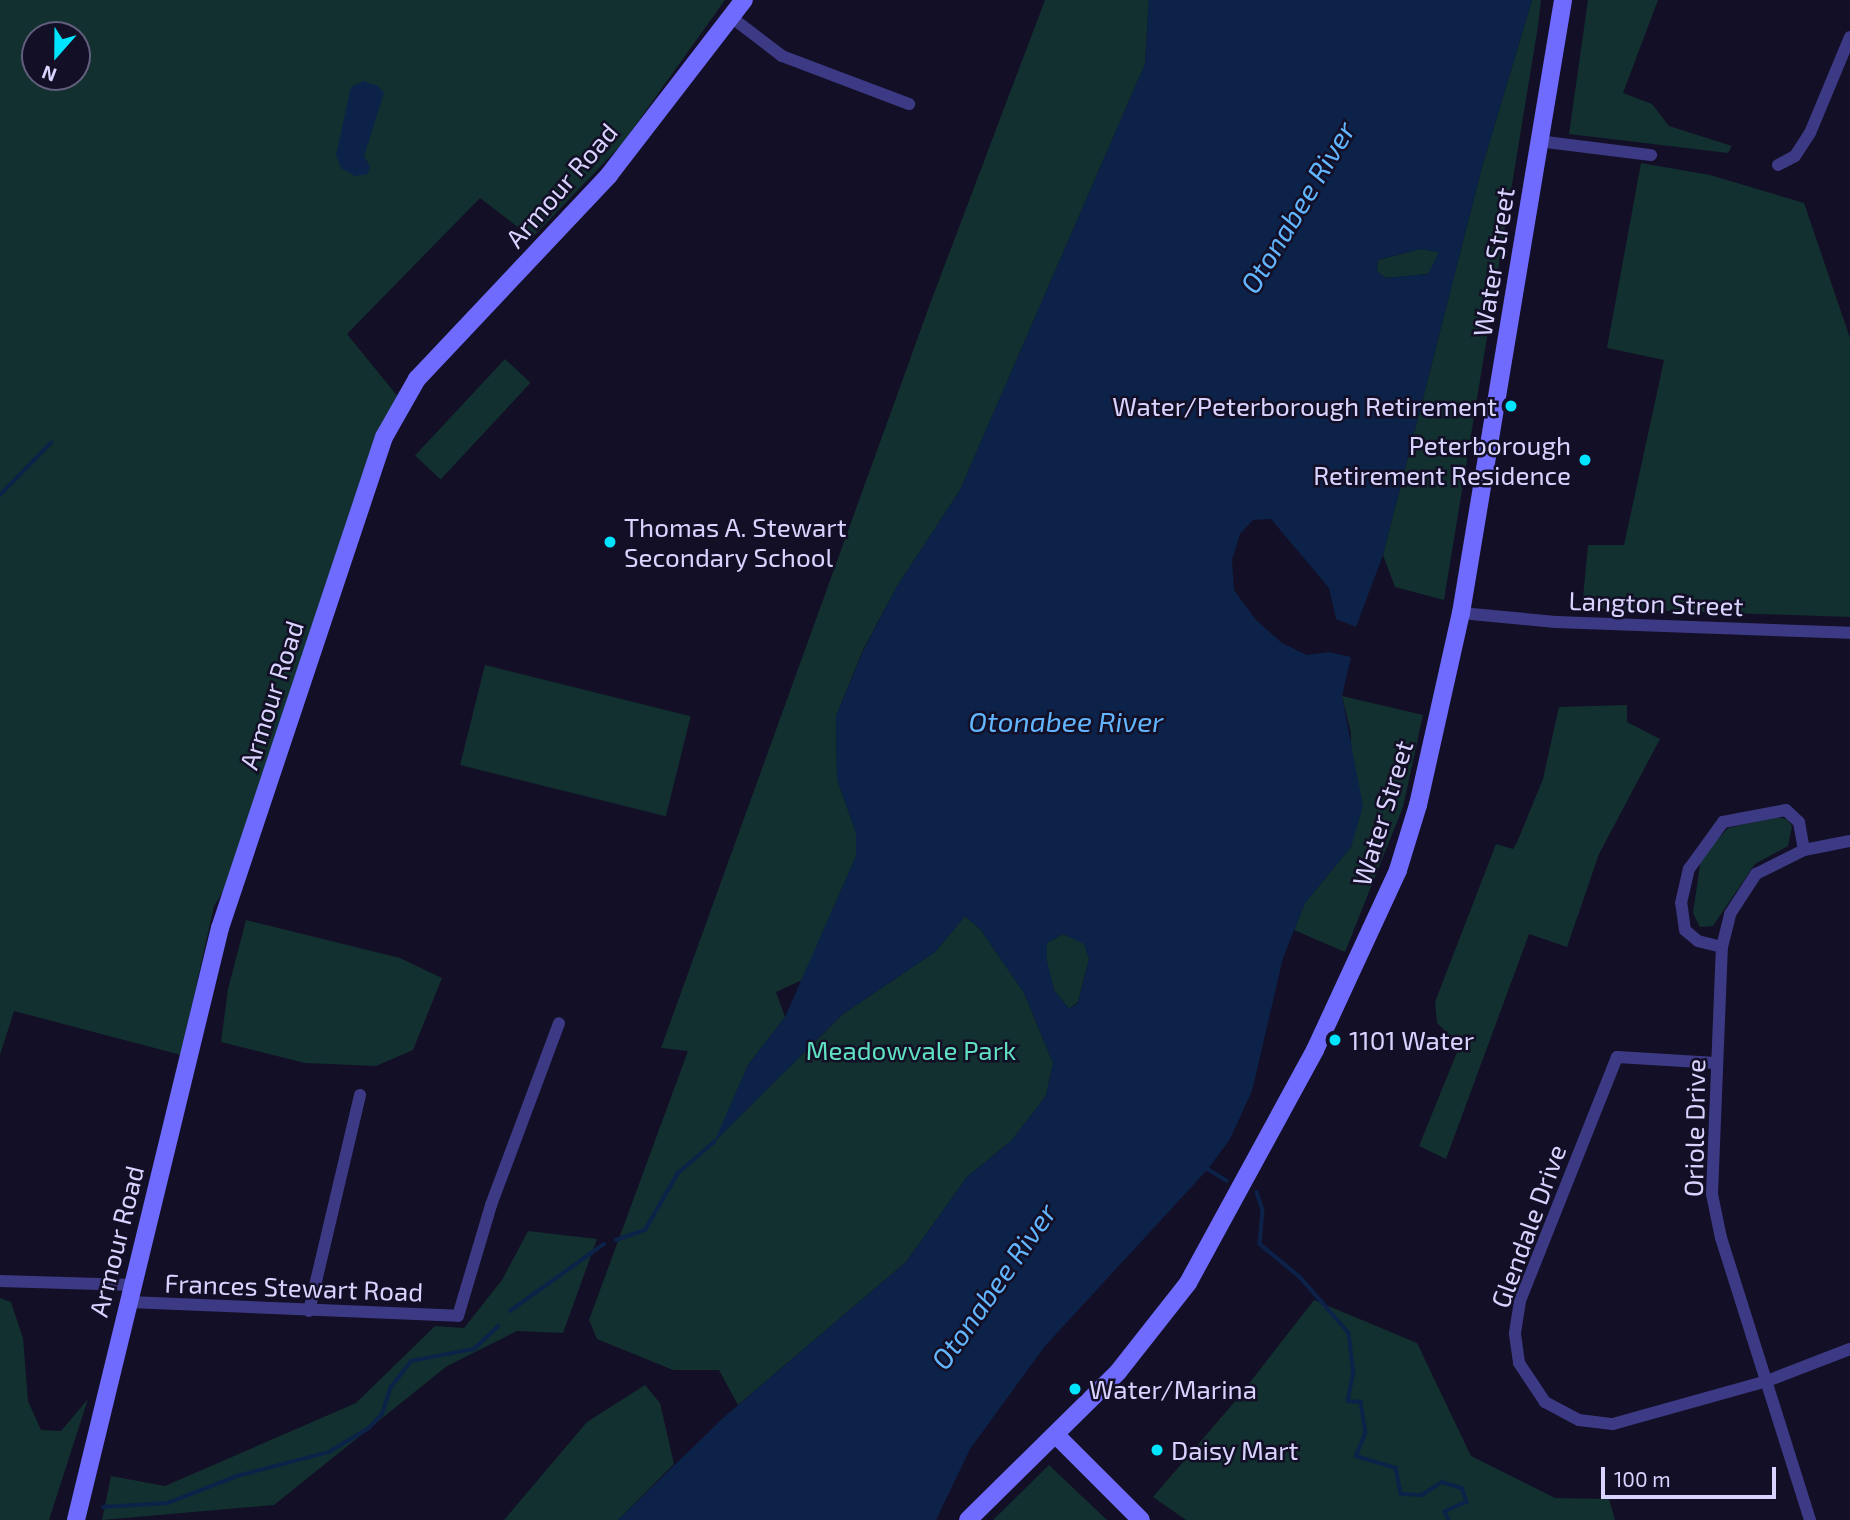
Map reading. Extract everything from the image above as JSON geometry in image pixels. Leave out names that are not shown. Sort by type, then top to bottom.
[{"type":"main road","name":"Armour Road","points":[[76,1520],[220,928],[383,437],[417,379],[609,174],[744,0]]},
{"type":"main road","name":"Water Street","points":[[968,1520],[1118,1372],[1188,1283],[1315,1050],[1398,870],[1418,805],[1461,613],[1563,0]]},
{"type":"main road","points":[[1056,1435],[1141,1520]]},
{"type":"street","points":[[731,17],[782,56],[909,104]]},
{"type":"street","points":[[1779,164],[1795,156],[1810,133],[1850,37]]},
{"type":"street","points":[[1538,141],[1651,155]]},
{"type":"street","name":"Langton Street","points":[[1461,613],[1556,622],[1850,633]]},
{"type":"street","points":[[1721,947],[1698,940],[1685,929],[1681,903],[1689,870],[1723,822],[1786,810],[1799,822],[1804,850]]},
{"type":"street","name":"Oriole Drive","points":[[1811,1520],[1721,1238],[1712,1194],[1721,947],[1730,914],[1756,874],[1804,850],[1850,841]]},
{"type":"street","name":"Frances Stewart Road","points":[[0,1282],[309,1311],[458,1316],[491,1205],[559,1023]]},
{"type":"street","name":"Glendale Drive","points":[[1716,1063],[1617,1057],[1520,1301],[1515,1334],[1519,1363],[1545,1402],[1579,1420],[1613,1424],[1767,1381]]},
{"type":"street","points":[[309,1311],[360,1095]]},
{"type":"street","points":[[1767,1381],[1850,1349]]},
{"type":"green space","points":[[0,0],[725,0],[622,144],[532,238],[480,198],[347,334],[399,398],[232,878],[214,906],[181,1055],[14,1011],[0,1055]]},
{"type":"green space","name":"Meadowvale Park","points":[[1045,0],[1149,0],[1145,64],[960,490],[896,588],[863,650],[836,716],[837,779],[856,833],[856,856],[802,980],[776,992],[785,1017],[748,1065],[716,1140],[843,1014],[935,952],[965,916],[981,930],[1024,993],[1053,1063],[1046,1096],[1011,1141],[967,1177],[906,1262],[738,1405],[719,1370],[673,1370],[597,1339],[589,1320],[688,1051],[661,1048],[930,304]]},
{"type":"green space","points":[[1532,0],[1541,0],[1538,26],[1444,600],[1395,587],[1383,555],[1482,167]]},
{"type":"green space","points":[[1588,0],[1658,0],[1623,93],[1652,104],[1669,126],[1732,146],[1728,153],[1569,134]]},
{"type":"green space","points":[[1641,163],[1710,175],[1804,203],[1850,338],[1850,617],[1582,608],[1588,545],[1624,545],[1664,360],[1607,348]]},
{"type":"green space","points":[[1420,249],[1439,252],[1429,274],[1385,278],[1377,271],[1378,260]]},
{"type":"green space","points":[[505,359],[531,383],[441,479],[415,456]]},
{"type":"green space","points":[[485,665],[691,716],[666,816],[460,765]]},
{"type":"green space","points":[[1342,696],[1423,715],[1403,807],[1345,952],[1294,930],[1305,903],[1351,847],[1351,733]]},
{"type":"green space","points":[[1627,705],[1627,722],[1660,739],[1599,854],[1567,947],[1529,934],[1446,1159],[1419,1146],[1460,1045],[1437,1023],[1435,1002],[1496,844],[1513,849],[1518,840],[1543,779],[1559,707]]},
{"type":"green space","points":[[1777,817],[1787,819],[1792,826],[1788,846],[1755,864],[1713,926],[1700,927],[1693,913],[1701,858],[1728,828]]},
{"type":"green space","points":[[246,920],[400,958],[442,978],[413,1050],[376,1066],[305,1063],[221,1042],[228,989]]},
{"type":"green space","points":[[1063,934],[1084,943],[1089,959],[1078,1002],[1069,1009],[1054,990],[1047,962],[1047,943]]},
{"type":"green space","points":[[528,1231],[597,1239],[563,1333],[517,1331],[447,1366],[274,1505],[102,1520],[111,1476],[165,1486],[356,1403],[435,1326],[464,1328],[502,1280]]},
{"type":"green space","points":[[0,1298],[11,1302],[23,1338],[28,1401],[41,1430],[61,1431],[88,1399],[49,1520],[0,1520]]},
{"type":"green space","points":[[1314,1300],[1417,1343],[1471,1456],[1555,1498],[1609,1499],[1615,1520],[1186,1520],[1153,1497],[1237,1399]]},
{"type":"green space","points":[[645,1385],[660,1403],[674,1464],[618,1520],[504,1520],[587,1422]]},
{"type":"green space","points":[[1049,1465],[1107,1520],[993,1520]]},
{"type":"water","name":"Otonabee River","points":[[1149,0],[1532,0],[1482,167],[1383,555],[1356,627],[1336,619],[1329,588],[1271,519],[1253,520],[1240,534],[1232,560],[1234,590],[1256,620],[1282,643],[1307,655],[1329,652],[1351,657],[1342,696],[1363,806],[1351,847],[1305,903],[1283,958],[1252,1091],[1230,1139],[1208,1169],[1045,1346],[970,1449],[936,1520],[618,1520],[723,1418],[906,1262],[967,1177],[1011,1141],[1046,1096],[1053,1063],[1024,993],[981,930],[965,916],[935,952],[843,1014],[714,1142],[748,1065],[785,1017],[856,856],[856,833],[837,779],[836,716],[863,651],[896,588],[960,490],[1145,64]],"holes":[[[1420,249],[1439,252],[1428,274],[1385,278],[1377,271],[1378,260]],[[1063,934],[1084,944],[1089,959],[1078,1003],[1069,1009],[1054,990],[1047,962],[1047,943]]]},
{"type":"water","points":[[363,81],[378,86],[384,93],[364,156],[370,166],[368,174],[355,176],[341,168],[336,155],[351,87]]},
{"type":"waterway","points":[[0,495],[51,443]]},
{"type":"waterway","points":[[616,1240],[645,1230],[678,1173],[714,1142]]},
{"type":"waterway","points":[[1208,1169],[1227,1181]]},
{"type":"waterway","points":[[1257,1192],[1263,1210],[1260,1244],[1300,1277],[1349,1333],[1354,1371],[1348,1401],[1361,1402],[1366,1433],[1356,1456],[1396,1468],[1401,1494],[1422,1495],[1442,1482],[1462,1488],[1467,1502],[1445,1512],[1449,1520]]},
{"type":"waterway","points":[[510,1311],[604,1244]]},
{"type":"waterway","points":[[103,1507],[168,1503],[237,1476],[329,1452],[369,1428],[382,1414],[391,1387],[411,1361],[474,1349],[498,1327]]},
{"type":"place","name":"Water/Peterborough Retirement","points":[[1511,406]]},
{"type":"place","name":"Peterborough Retirement Residence","points":[[1585,460]]},
{"type":"place","name":"Thomas A. Stewart Secondary School","points":[[610,542]]},
{"type":"place","name":"1101 Water","points":[[1335,1040]]},
{"type":"place","name":"Water/Marina","points":[[1075,1389]]},
{"type":"place","name":"Daisy Mart","points":[[1157,1450]]}]
